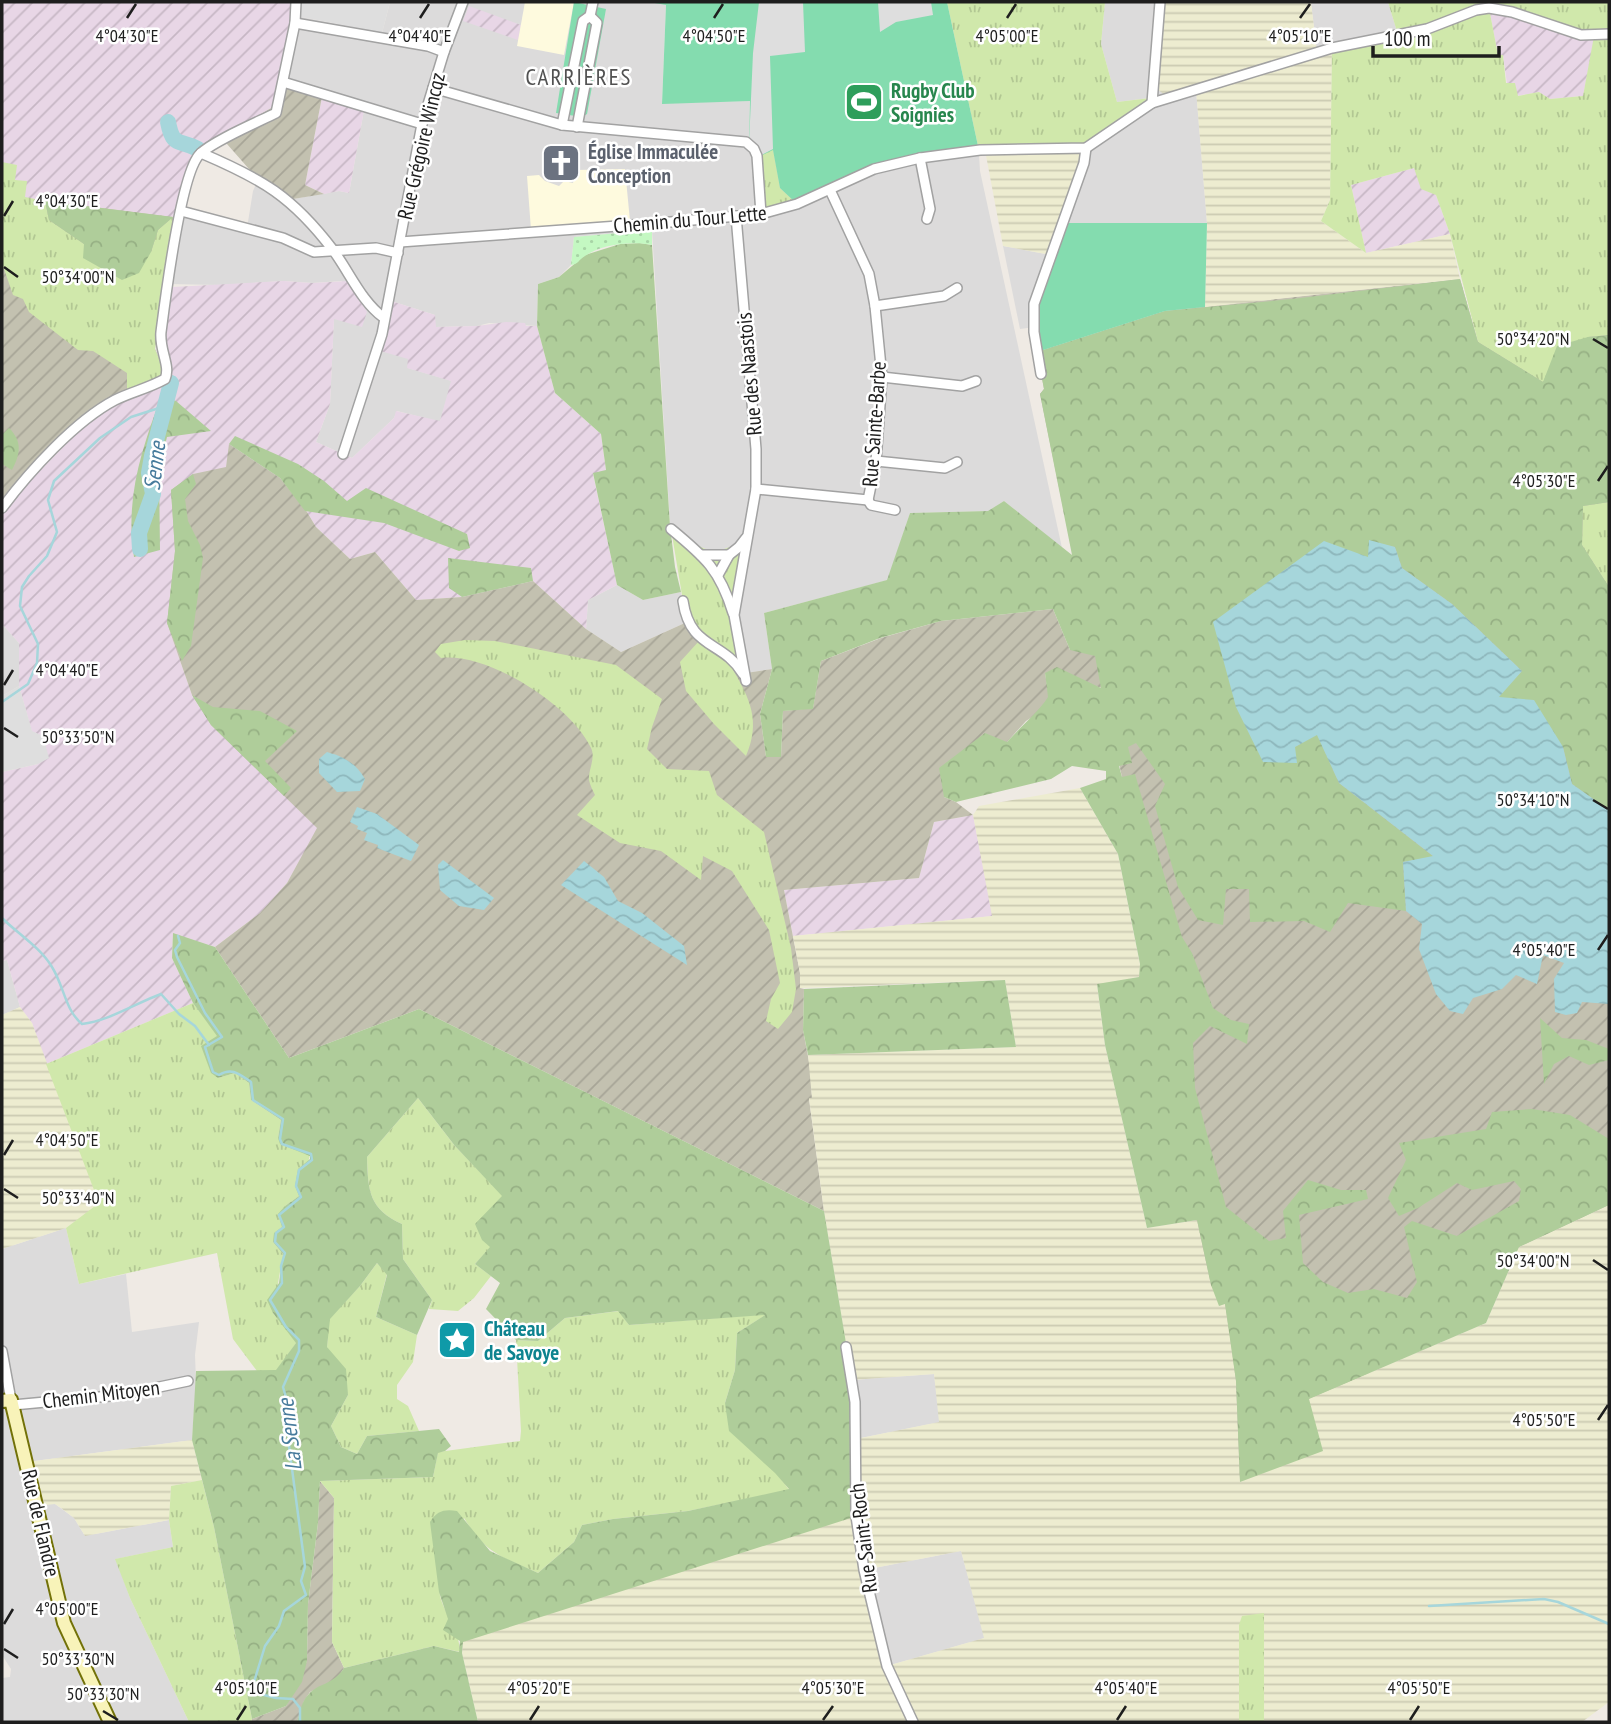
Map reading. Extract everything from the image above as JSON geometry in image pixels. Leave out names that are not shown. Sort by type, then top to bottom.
[{"type":"street","points":[[2,508],[51,452],[96,411],[116,399],[164,379],[167,367],[159,345],[181,211],[194,162],[201,153],[276,113],[295,23],[296,2]]},
{"type":"street","name":"Rue Grégoire Wincqz","points":[[343,454],[377,350],[422,124],[463,2]]},
{"type":"street","points":[[562,125],[583,20],[590,16],[593,2]]},
{"type":"street","points":[[1152,103],[1160,2]]},
{"type":"street","points":[[1041,374],[1034,332],[1034,304],[1084,163],[1086,148],[1152,103],[1332,48],[1427,29],[1476,10],[1489,8],[1512,12],[1581,35],[1609,34]]},
{"type":"street","points":[[577,127],[597,23],[590,16]]},
{"type":"street","points":[[295,23],[428,46],[444,52]]},
{"type":"street","points":[[283,82],[422,124]]},
{"type":"street","points":[[433,88],[562,125],[746,142],[757,156],[761,214]]},
{"type":"street","name":"Chemin du Tour Lette","points":[[400,242],[761,214],[787,208],[874,169],[920,158],[980,150],[1086,148]]},
{"type":"street","points":[[201,153],[244,171],[279,192],[297,207],[333,251],[369,304],[384,318]]},
{"type":"street","points":[[920,158],[930,209],[927,219]]},
{"type":"street","name":"Rue Sainte-Barbe","points":[[830,190],[869,274],[875,306],[881,377],[876,461],[868,500],[871,505],[894,510]]},
{"type":"street","points":[[181,211],[283,238],[314,252],[376,248],[398,253]]},
{"type":"street","name":"Rue des Naastois","points":[[734,615],[756,489],[736,216]]},
{"type":"street","points":[[875,306],[944,296],[957,288]]},
{"type":"street","points":[[881,377],[962,386],[976,381]]},
{"type":"street","points":[[876,461],[945,468],[957,462]]},
{"type":"street","name":"Rue Sainte-Barbe","points":[[756,489],[868,500]]},
{"type":"street","name":"Rue des Naastois","points":[[671,530],[702,555],[718,575],[734,615],[746,681],[742,671],[726,656],[696,635],[687,622],[683,601]]},
{"type":"street","points":[[718,575],[729,555],[739,547],[749,531]]},
{"type":"street","points":[[702,555],[729,555]]},
{"type":"street","points":[[726,656],[737,655],[740,650]]},
{"type":"street","name":"Rue Saint-Roch","points":[[846,1347],[855,1402],[855,1506],[864,1570],[887,1667],[913,1722]]},
{"type":"street","points":[[2,1351],[9,1402]]},
{"type":"street","name":"Chemin Mitoyen","points":[[9,1402],[121,1395],[188,1381]]},
{"type":"street","name":"Rue de Flandre","points":[[9,1402],[64,1623],[110,1722]]},
{"type":"shaded area","points":[[2,2],[294,2],[288,45],[273,107],[193,152],[173,217],[24,198],[2,173]]},
{"type":"shaded area","points":[[294,2],[390,2],[382,33],[292,15]]},
{"type":"shaded area","points":[[390,2],[666,4],[662,103],[750,101],[749,144],[857,176],[969,151],[979,155],[980,171],[1062,548],[1004,501],[989,511],[910,513],[888,580],[764,613],[772,669],[746,673],[738,617],[748,539],[726,550],[713,552],[698,546],[670,523],[652,230],[574,237],[571,265],[559,277],[538,284],[537,326],[489,323],[477,326],[435,327],[435,315],[388,300],[409,359],[408,368],[452,381],[440,422],[397,411],[394,418],[352,458],[316,442],[330,404],[334,318],[342,281],[168,284],[181,211],[247,228],[253,191],[260,175],[293,199],[339,191],[349,193],[364,110],[286,87],[292,15],[382,33]]},
{"type":"shaded area","points":[[525,2],[574,2],[564,55],[517,46]]},
{"type":"shaded area","points":[[759,2],[803,2],[805,52],[770,56],[773,149],[756,158],[749,144],[753,53]]},
{"type":"shaded area","points":[[878,2],[931,2],[933,15],[896,22],[880,32]]},
{"type":"shaded area","points":[[1105,2],[1163,2],[1196,89],[1207,223],[1063,223],[1086,148],[1149,98],[1117,102],[1101,44]]},
{"type":"shaded area","points":[[1311,2],[1388,2],[1398,35],[1317,52]]},
{"type":"shaded area","points":[[469,6],[521,25],[518,40],[463,21]]},
{"type":"shaded area","points":[[1489,8],[1595,36],[1583,96],[1550,99],[1539,92],[1517,96],[1507,84],[1503,55],[1498,55]]},
{"type":"shaded area","points":[[278,85],[322,97],[305,185],[324,194],[293,199],[249,169],[227,144],[218,138],[273,107]]},
{"type":"shaded area","points":[[322,97],[364,110],[349,193],[339,191],[324,194],[305,185]]},
{"type":"shaded area","points":[[1414,168],[1436,195],[1450,234],[1366,253],[1351,185]]},
{"type":"shaded area","points":[[625,169],[630,221],[531,230],[527,176],[539,175],[545,181],[559,186],[564,181],[573,183],[576,170]]},
{"type":"shaded area","points":[[2,173],[24,198],[173,217],[155,349],[163,368],[162,377],[114,396],[92,409],[60,437],[2,508]]},
{"type":"shaded area","points":[[1003,246],[1051,255],[1035,327],[1020,329]]},
{"type":"shaded area","points":[[1460,279],[1478,342],[1609,335],[1609,1205],[1519,1247],[1240,1482],[1122,777],[1102,688],[1045,673],[1049,697],[1038,713],[944,797],[973,815],[934,822],[919,878],[784,890],[800,973],[800,988],[804,989],[803,1030],[812,1098],[809,1099],[824,1211],[419,1009],[289,1058],[215,947],[260,913],[287,883],[317,828],[211,725],[192,695],[167,623],[175,551],[171,490],[193,474],[226,467],[229,444],[280,478],[316,527],[350,559],[375,552],[416,600],[462,597],[533,581],[586,629],[621,652],[687,622],[746,673],[772,669],[760,714],[766,757],[781,757],[783,711],[813,708],[821,661],[881,638],[941,621],[1053,609],[1070,650],[1073,556],[1040,394],[1044,389],[1037,352],[1165,311]]},
{"type":"shaded area","points":[[284,281],[348,281],[367,312],[362,327],[334,319],[330,404],[316,442],[352,458],[394,418],[396,411],[440,421],[451,381],[407,368],[408,359],[377,350],[388,300],[435,315],[436,327],[506,322],[537,326],[555,393],[601,434],[606,471],[593,474],[617,585],[588,600],[586,629],[533,581],[462,597],[416,600],[375,552],[350,559],[316,527],[307,512],[230,445],[226,468],[193,474],[171,490],[175,551],[167,623],[192,695],[211,725],[318,828],[287,883],[260,913],[215,947],[173,934],[172,958],[193,1003],[46,1064],[32,1023],[20,1007],[7,960],[2,961],[2,772],[38,764],[43,736],[32,732],[19,686],[19,643],[2,624],[2,508],[32,474],[36,475],[79,431],[117,403],[167,384],[173,377],[162,340],[173,287]]},
{"type":"shaded area","points":[[617,585],[643,600],[681,592],[687,622],[621,652],[586,629],[588,600]]},
{"type":"shaded area","points":[[2,624],[19,643],[19,686],[2,696]]},
{"type":"shaded area","points":[[19,686],[32,731],[43,736],[49,758],[38,764],[2,772],[2,696]]},
{"type":"shaded area","points":[[973,815],[993,916],[793,936],[784,890],[919,878],[934,822]]},
{"type":"shaded area","points":[[7,960],[20,1007],[2,1015],[2,961]]},
{"type":"shaded area","points":[[66,1228],[79,1284],[126,1274],[132,1332],[199,1322],[192,1440],[27,1462],[55,1504],[74,1518],[85,1536],[169,1520],[173,1547],[116,1559],[130,1598],[189,1722],[2,1722],[2,1678],[10,1677],[11,1669],[2,1655],[2,1249]]},
{"type":"shaded area","points":[[934,1374],[940,1422],[856,1439],[852,1380]]},
{"type":"shaded area","points":[[320,1481],[334,1498],[332,1642],[344,1668],[337,1679],[310,1692],[297,1722],[251,1722],[252,1719],[286,1706],[307,1661],[308,1604]]},
{"type":"shaded area","points":[[961,1551],[985,1638],[887,1666],[864,1570]]},
{"type":"green space","points":[[574,2],[606,9],[587,114],[582,117],[556,113]]},
{"type":"green space","points":[[649,2],[947,2],[978,146],[896,163],[797,204],[780,188],[773,150],[756,158],[749,144],[750,101],[662,104],[666,5]]},
{"type":"green space","points":[[947,2],[1105,2],[1101,44],[1117,102],[1150,98],[1086,148],[978,146]]},
{"type":"green space","points":[[1163,2],[1311,2],[1317,52],[1332,48],[1330,200],[1321,221],[1366,253],[1450,234],[1460,279],[1205,307],[1207,223],[1196,90],[1165,95],[1157,89]]},
{"type":"green space","points":[[1388,2],[1609,2],[1609,335],[1588,337],[1543,382],[1478,342],[1450,234],[1436,195],[1421,189],[1414,168],[1351,185],[1366,253],[1321,221],[1330,200],[1332,48],[1398,35]],"holes":[[[1489,8],[1594,36],[1583,96],[1550,99],[1539,92],[1518,96],[1515,83],[1506,83],[1503,55],[1498,55]]]},
{"type":"green space","points":[[1086,148],[1051,255],[1003,246],[985,150]]},
{"type":"green space","points":[[773,149],[780,188],[797,204],[761,214],[756,158]]},
{"type":"green space","points":[[2,162],[17,165],[15,180],[27,181],[25,197],[45,201],[49,220],[84,244],[151,252],[158,230],[173,217],[155,349],[163,368],[162,377],[127,392],[127,373],[93,351],[78,350],[29,312],[23,299],[13,295],[2,263]]},
{"type":"green space","points":[[45,201],[173,217],[158,230],[151,252],[139,273],[122,280],[83,258],[84,244],[49,220]]},
{"type":"green space","points":[[1063,223],[1207,223],[1205,307],[1165,311],[1037,352],[1033,316]]},
{"type":"green space","points":[[652,230],[652,245],[636,243],[609,246],[592,252],[571,265],[574,237]]},
{"type":"green space","points":[[620,244],[652,245],[670,526],[681,592],[643,600],[617,585],[593,473],[606,470],[601,434],[555,393],[537,326],[538,284],[559,277],[585,255]]},
{"type":"green space","points":[[1460,279],[1478,342],[1543,382],[1557,346],[1588,337],[1609,335],[1609,502],[1583,506],[1582,545],[1609,587],[1609,810],[1572,784],[1563,747],[1498,697],[1522,671],[1452,604],[1402,568],[1395,547],[1369,541],[1369,558],[1295,747],[1317,734],[1339,783],[1434,857],[1403,862],[1406,911],[1348,903],[1330,932],[1304,921],[1250,922],[1249,889],[1226,889],[1223,925],[1198,920],[1178,887],[1155,806],[1165,784],[1136,743],[1128,747],[1132,763],[1119,766],[1122,777],[1135,774],[1182,937],[1192,953],[1213,1008],[1231,1020],[1249,1024],[1247,1044],[1210,1026],[1193,1043],[1195,1088],[1226,1207],[1269,1241],[1286,1238],[1283,1211],[1308,1180],[1341,1190],[1366,1190],[1368,1199],[1299,1215],[1303,1263],[1323,1282],[1348,1293],[1374,1289],[1407,1298],[1417,1282],[1404,1227],[1412,1221],[1457,1236],[1519,1201],[1521,1189],[1514,1181],[1472,1190],[1457,1183],[1418,1208],[1399,1216],[1388,1198],[1406,1160],[1399,1143],[1486,1129],[1492,1112],[1532,1109],[1570,1115],[1609,1139],[1609,1205],[1519,1247],[1486,1323],[1309,1399],[1323,1451],[1240,1482],[1236,1381],[1225,1304],[1219,1306],[1211,1285],[1197,1220],[1147,1228],[1105,1045],[1097,984],[1139,977],[1140,964],[1118,854],[1080,788],[1106,779],[1106,771],[1072,766],[1051,779],[956,802],[944,797],[939,768],[985,733],[1007,742],[1048,697],[1045,673],[1057,667],[1101,688],[1095,656],[1070,650],[1053,609],[941,621],[880,638],[821,661],[813,709],[783,711],[781,757],[766,757],[760,714],[772,669],[764,613],[887,580],[910,513],[988,511],[1004,501],[1072,555],[1040,394],[1044,389],[1037,352],[1165,311]]},
{"type":"green space","points":[[161,397],[176,401],[211,431],[167,437],[159,470],[160,550],[134,557],[133,495],[141,456]]},
{"type":"green space","points":[[9,428],[19,448],[12,470],[2,464],[2,435]]},
{"type":"green space","points":[[235,436],[298,464],[324,481],[347,501],[366,488],[467,534],[470,548],[459,551],[384,523],[305,511],[280,478],[229,444]]},
{"type":"green space","points":[[193,474],[196,484],[185,499],[188,521],[200,545],[203,558],[191,646],[182,661],[167,623],[175,551],[171,490]]},
{"type":"green space","points":[[1609,502],[1609,587],[1582,545],[1583,506]]},
{"type":"green space","points":[[670,523],[699,546],[707,549],[724,549],[749,538],[738,617],[746,673],[732,668],[748,700],[753,721],[753,732],[746,756],[686,691],[680,662],[699,641],[683,601]]},
{"type":"green space","points":[[448,558],[531,568],[533,581],[462,597],[449,588]]},
{"type":"green space","points":[[465,640],[495,641],[616,665],[662,699],[647,749],[667,769],[709,771],[717,795],[764,832],[791,948],[796,989],[792,1012],[778,1029],[766,1021],[771,999],[780,983],[769,930],[732,871],[703,856],[701,880],[661,851],[620,843],[577,815],[595,795],[589,780],[592,752],[581,732],[548,699],[526,685],[482,664],[460,658],[441,658],[435,652],[441,644]]},
{"type":"green space","points":[[192,695],[213,707],[260,711],[297,731],[265,761],[291,788],[284,796],[211,725]]},
{"type":"green space","points":[[1080,788],[1118,854],[1140,965],[1139,977],[1097,985],[1105,1045],[1147,1228],[1197,1220],[1211,1285],[1225,1304],[1236,1381],[1240,1482],[1308,1399],[1486,1323],[1519,1247],[1609,1205],[1609,1702],[1582,1722],[1264,1722],[1264,1614],[1239,1625],[1239,1722],[478,1722],[462,1653],[463,1642],[856,1439],[939,1422],[934,1374],[852,1380],[824,1211],[809,1098],[812,1098],[808,1055],[1016,1047],[1005,980],[800,988],[793,936],[992,916],[973,815],[979,806]],"holes":[[[961,1551],[984,1638],[887,1666],[864,1570]]]},
{"type":"green space","points":[[173,933],[215,947],[289,1058],[419,1009],[824,1211],[854,1391],[854,1517],[463,1642],[462,1653],[478,1722],[297,1722],[302,1704],[308,1695],[335,1678],[344,1668],[434,1646],[459,1652],[460,1641],[443,1630],[448,1619],[439,1592],[430,1522],[441,1512],[457,1511],[490,1551],[538,1573],[574,1542],[582,1525],[688,1511],[789,1489],[729,1431],[725,1403],[735,1370],[737,1333],[765,1315],[629,1325],[618,1311],[565,1318],[538,1341],[516,1340],[486,1309],[500,1283],[475,1264],[490,1247],[482,1240],[475,1224],[502,1196],[455,1146],[418,1098],[367,1157],[367,1169],[370,1189],[377,1205],[402,1224],[403,1259],[432,1300],[417,1335],[376,1317],[387,1275],[377,1263],[330,1319],[327,1347],[346,1369],[348,1395],[331,1426],[341,1447],[357,1454],[367,1436],[439,1429],[451,1446],[438,1453],[433,1477],[320,1481],[308,1604],[307,1661],[302,1682],[286,1706],[252,1719],[214,1527],[192,1440],[196,1371],[276,1370],[296,1343],[273,1313],[267,1300],[279,1283],[283,1254],[273,1242],[274,1233],[282,1227],[278,1214],[299,1196],[295,1186],[298,1169],[310,1156],[280,1144],[278,1138],[281,1120],[251,1100],[249,1083],[235,1073],[218,1078],[211,1073],[201,1046],[217,1036],[193,1003],[172,958]]},
{"type":"green space","points":[[1005,980],[1016,1047],[808,1055],[803,1030],[804,989]]},
{"type":"green space","points":[[193,1003],[218,1036],[218,1078],[235,1073],[249,1083],[251,1100],[281,1120],[278,1138],[310,1155],[299,1196],[285,1206],[282,1227],[273,1242],[283,1254],[273,1313],[297,1342],[276,1371],[257,1371],[233,1339],[217,1253],[79,1284],[66,1228],[99,1203],[46,1064]]},
{"type":"green space","points":[[20,1007],[32,1023],[100,1204],[66,1228],[2,1249],[2,1015]]},
{"type":"green space","points":[[1540,1018],[1562,1038],[1586,1040],[1609,1049],[1609,1060],[1589,1065],[1569,1056],[1554,1064],[1544,1084]]},
{"type":"green space","points":[[418,1098],[455,1146],[503,1196],[491,1247],[475,1264],[491,1276],[474,1298],[458,1311],[429,1309],[432,1300],[403,1259],[402,1224],[377,1205],[372,1198],[368,1180],[367,1157]]},
{"type":"green space","points":[[377,1263],[387,1274],[376,1317],[417,1335],[413,1362],[397,1385],[397,1399],[408,1406],[419,1431],[367,1436],[357,1454],[341,1447],[331,1426],[348,1395],[327,1347],[329,1319]]},
{"type":"green space","points":[[619,1311],[629,1325],[767,1314],[737,1333],[735,1370],[725,1403],[789,1490],[688,1511],[582,1525],[574,1542],[538,1573],[496,1553],[480,1540],[464,1518],[440,1590],[442,1603],[458,1637],[460,1652],[434,1646],[344,1668],[332,1642],[334,1498],[320,1481],[433,1477],[438,1452],[520,1441],[516,1340],[538,1341],[565,1318]]},
{"type":"green space","points":[[192,1440],[202,1480],[171,1486],[169,1520],[85,1536],[74,1518],[55,1504],[37,1506],[27,1462]]},
{"type":"green space","points":[[202,1480],[214,1527],[251,1722],[189,1722],[130,1598],[115,1559],[173,1547],[169,1520],[171,1486]]},
{"type":"green space","points":[[1264,1613],[1264,1722],[1239,1722],[1239,1625],[1242,1616]]},
{"type":"water","points":[[1369,540],[1395,547],[1402,568],[1452,604],[1522,671],[1499,697],[1534,700],[1563,747],[1572,784],[1609,810],[1609,1004],[1582,1002],[1577,1013],[1566,1015],[1555,1012],[1554,979],[1564,963],[1543,955],[1537,984],[1516,975],[1502,989],[1473,998],[1463,1014],[1450,1011],[1436,994],[1419,949],[1422,924],[1406,911],[1403,862],[1433,856],[1339,783],[1317,735],[1295,747],[1297,763],[1263,762],[1236,707],[1213,622],[1324,541],[1368,557]]},
{"type":"water","points":[[327,752],[358,769],[365,779],[360,791],[337,792],[319,773],[319,759]]},
{"type":"water","points":[[357,807],[377,814],[419,845],[411,861],[364,840],[367,833],[350,822]]},
{"type":"water","points":[[443,860],[494,898],[484,910],[459,906],[440,890],[438,865]]},
{"type":"water","points":[[584,861],[604,877],[618,901],[642,913],[684,946],[687,965],[561,885]]},
{"type":"waterway","name":"Senne","points":[[168,122],[172,136],[178,142],[198,149]]},
{"type":"waterway","name":"Senne","points":[[140,549],[139,533],[153,494],[149,473],[152,456],[171,383]]},
{"type":"waterway","points":[[2,702],[28,684],[37,663],[38,644],[20,606],[22,587],[47,556],[57,532],[48,500],[54,481],[100,438],[131,417],[156,409],[168,401]]},
{"type":"waterway","points":[[2,918],[47,960],[56,974],[68,1005],[82,1024],[112,1016],[161,994],[179,1014],[195,1026],[209,1045]]},
{"type":"waterway","name":"La Senne","points":[[178,936],[180,943],[175,950],[177,957],[205,1013],[222,1037],[205,1047],[213,1072],[219,1075],[235,1072],[251,1082],[253,1100],[283,1119],[280,1139],[282,1144],[311,1154],[312,1160],[299,1170],[296,1186],[301,1197],[279,1215],[284,1227],[276,1233],[275,1242],[285,1253],[281,1266],[282,1283],[270,1300],[286,1327],[299,1340],[299,1351],[283,1387],[287,1401],[289,1446],[305,1567],[301,1581],[306,1595],[284,1611],[279,1626],[265,1646],[254,1682],[260,1694],[293,1699],[300,1708],[300,1722]]},
{"type":"waterway","points":[[1429,1606],[1544,1599],[1558,1602],[1609,1624]]},
{"type":"place","name":"Rugby Club Soignies","points":[[864,102]]},
{"type":"place","name":"Église Immaculée Conception","points":[[561,163]]},
{"type":"place","name":"Château de Savoye","points":[[457,1340]]},
{"type":"district","name":"CARRIÈRES","points":[[579,76]]}]
